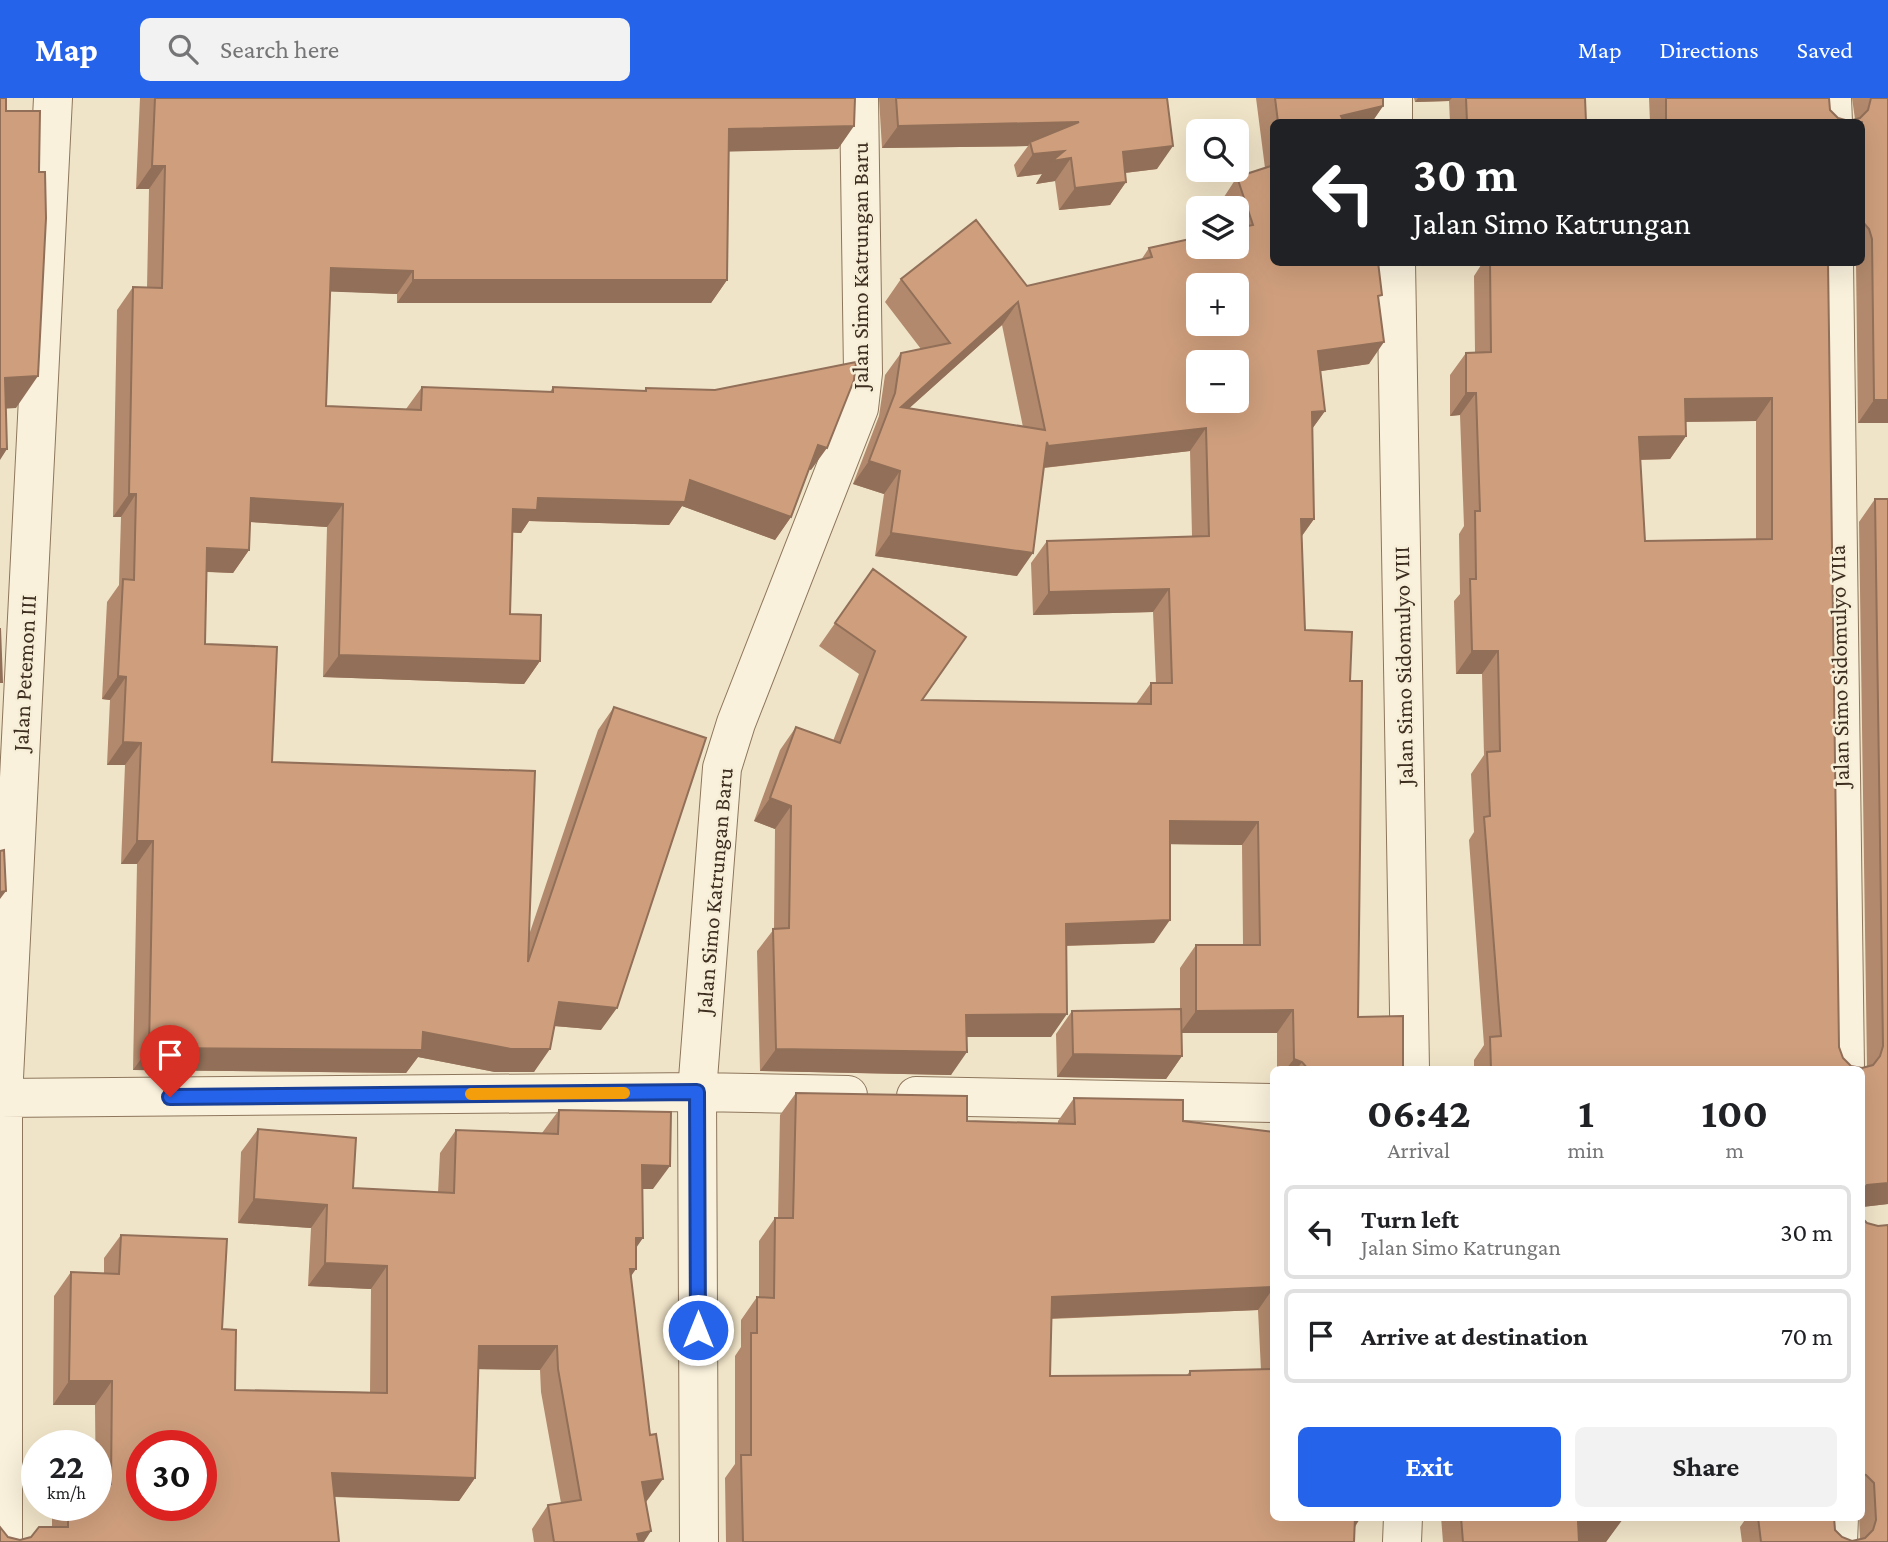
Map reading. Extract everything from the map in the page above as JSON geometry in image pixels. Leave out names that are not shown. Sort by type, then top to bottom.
[{"type":"street","name":"Jalan Petemon III","points":[[4,1542],[2,1098],[53,98]]},
{"type":"street","name":"Jalan Simo Katrungan Baru","points":[[699,1542],[697,1092],[722,768],[736,723],[859,408],[863,388],[859,98]]},
{"type":"street","points":[[1393,98],[1393,119]]},
{"type":"street","points":[[1832,98],[1833,119]]},
{"type":"street","name":"Jalan Simo Sidomulyo VIII","points":[[1396,266],[1410,1066]]},
{"type":"street","name":"Jalan Simo Sidomulyo VIIa","points":[[1834,266],[1845,1066]]},
{"type":"street","points":[[2,1098],[697,1092],[1270,1103]]},
{"type":"street","points":[[1402,1542],[1403,1521]]},
{"type":"street","points":[[1838,1542],[1839,1521]]},
{"type":"building","points":[[0,98],[6,98],[6,111],[40,111],[39,172],[45,172],[46,218],[38,376],[5,378],[7,449],[0,449]]},
{"type":"building","points":[[155,98],[855,98],[854,126],[729,129],[727,280],[413,280],[413,271],[331,268],[326,406],[421,410],[422,387],[553,392],[553,387],[646,391],[646,388],[715,390],[856,362],[854,380],[827,448],[818,445],[791,517],[690,480],[685,502],[538,498],[537,510],[513,509],[510,614],[541,615],[540,661],[339,655],[343,504],[251,498],[249,550],[207,548],[205,644],[277,647],[272,762],[535,771],[528,962],[614,707],[706,738],[617,1008],[559,1002],[550,1049],[511,1049],[423,1032],[422,1050],[149,1048],[153,841],[137,841],[141,743],[123,742],[126,677],[118,676],[123,579],[134,580],[136,494],[129,494],[133,287],[162,288],[165,166],[152,166]]},
{"type":"building","points":[[896,98],[1167,98],[1173,146],[1123,152],[1126,182],[1075,188],[1071,158],[1052,161],[1064,151],[1033,154],[1030,142],[1079,122],[898,126]]},
{"type":"building","points":[[1275,98],[1383,98],[1383,106],[1341,116],[1342,119],[1278,119]]},
{"type":"building","points":[[1466,98],[1585,98],[1586,119],[1467,119]]},
{"type":"building","points":[[1666,98],[1829,98],[1830,110],[1842,119],[1666,119]]},
{"type":"building","points":[[1871,98],[1888,98],[1888,400],[1874,400],[1872,239],[1865,224],[1865,119],[1856,119],[1868,110]]},
{"type":"building","points":[[1270,166],[1270,266],[1378,266],[1382,295],[1378,296],[1384,342],[1318,351],[1325,411],[1312,412],[1314,519],[1301,519],[1305,630],[1352,632],[1350,681],[1362,681],[1358,1017],[1403,1016],[1403,1066],[1305,1066],[1294,1059],[1293,1010],[1196,1011],[1196,945],[1260,945],[1258,822],[1170,821],[1170,920],[1066,924],[1067,1014],[966,1015],[967,1052],[776,1049],[773,929],[789,928],[791,806],[770,798],[796,727],[840,743],[875,651],[835,623],[873,569],[966,637],[922,700],[1151,704],[1151,683],[1172,683],[1169,589],[1049,592],[1047,541],[1209,536],[1206,428],[1048,446],[1047,442],[1033,553],[891,533],[900,471],[869,461],[895,393],[901,353],[950,343],[901,279],[976,220],[1027,286],[1152,257],[1149,248],[1186,240],[1186,259],[1249,259],[1249,226],[1253,225],[1249,213],[1249,196],[1243,196],[1239,182],[1249,182],[1249,173]],"holes":[[[1018,302],[1045,430],[901,407]]]},
{"type":"building","points":[[1490,266],[1828,266],[1839,1047],[1843,1058],[1851,1066],[1491,1066],[1490,1037],[1501,1036],[1484,817],[1490,816],[1487,752],[1500,751],[1498,651],[1472,651],[1470,579],[1476,579],[1475,511],[1480,511],[1476,393],[1466,393],[1466,353],[1491,352]],"holes":[[[1772,398],[1772,539],[1645,541],[1639,437],[1686,436],[1685,399]]]},
{"type":"building","points":[[1875,499],[1888,499],[1888,1183],[1865,1187],[1865,1067],[1873,1065],[1883,1046]]},
{"type":"building","points":[[0,628],[2,682],[0,682]]},
{"type":"building","points":[[4,850],[6,891],[0,892],[0,851]]},
{"type":"building","points":[[1181,1009],[1182,1056],[1073,1054],[1072,1011]]},
{"type":"building","points":[[796,1093],[967,1096],[967,1121],[1075,1124],[1074,1098],[1183,1100],[1183,1121],[1270,1132],[1270,1287],[1052,1297],[1050,1376],[1190,1375],[1190,1371],[1270,1369],[1270,1521],[1355,1521],[1354,1542],[743,1542],[741,1455],[751,1455],[751,1333],[757,1333],[757,1297],[774,1298],[775,1218],[793,1218]]},
{"type":"building","points":[[559,1110],[671,1112],[670,1166],[642,1165],[643,1238],[636,1238],[636,1269],[630,1269],[650,1435],[656,1434],[663,1479],[642,1482],[651,1531],[637,1534],[639,1542],[554,1542],[548,1505],[581,1500],[558,1369],[557,1346],[479,1346],[475,1478],[332,1473],[339,1542],[0,1542],[0,1527],[8,1537],[20,1540],[31,1537],[39,1527],[68,1527],[68,1521],[112,1521],[112,1381],[69,1381],[71,1272],[119,1274],[121,1235],[227,1239],[222,1329],[236,1330],[235,1390],[387,1393],[387,1266],[325,1263],[327,1205],[254,1199],[258,1129],[356,1138],[353,1188],[454,1193],[456,1130],[558,1134]]},
{"type":"building","points":[[1865,1221],[1878,1226],[1888,1225],[1888,1542],[1761,1542],[1758,1521],[1834,1521],[1835,1530],[1842,1537],[1852,1541],[1865,1538],[1873,1530],[1876,1520],[1874,1483],[1866,1475]]},
{"type":"building","points":[[1461,1521],[1578,1521],[1579,1542],[1463,1542]]},
{"type":"slow traffic","points":[[471,1094],[624,1093]]},
{"type":"route","points":[[170,1097],[697,1092],[698,1330]]}]
